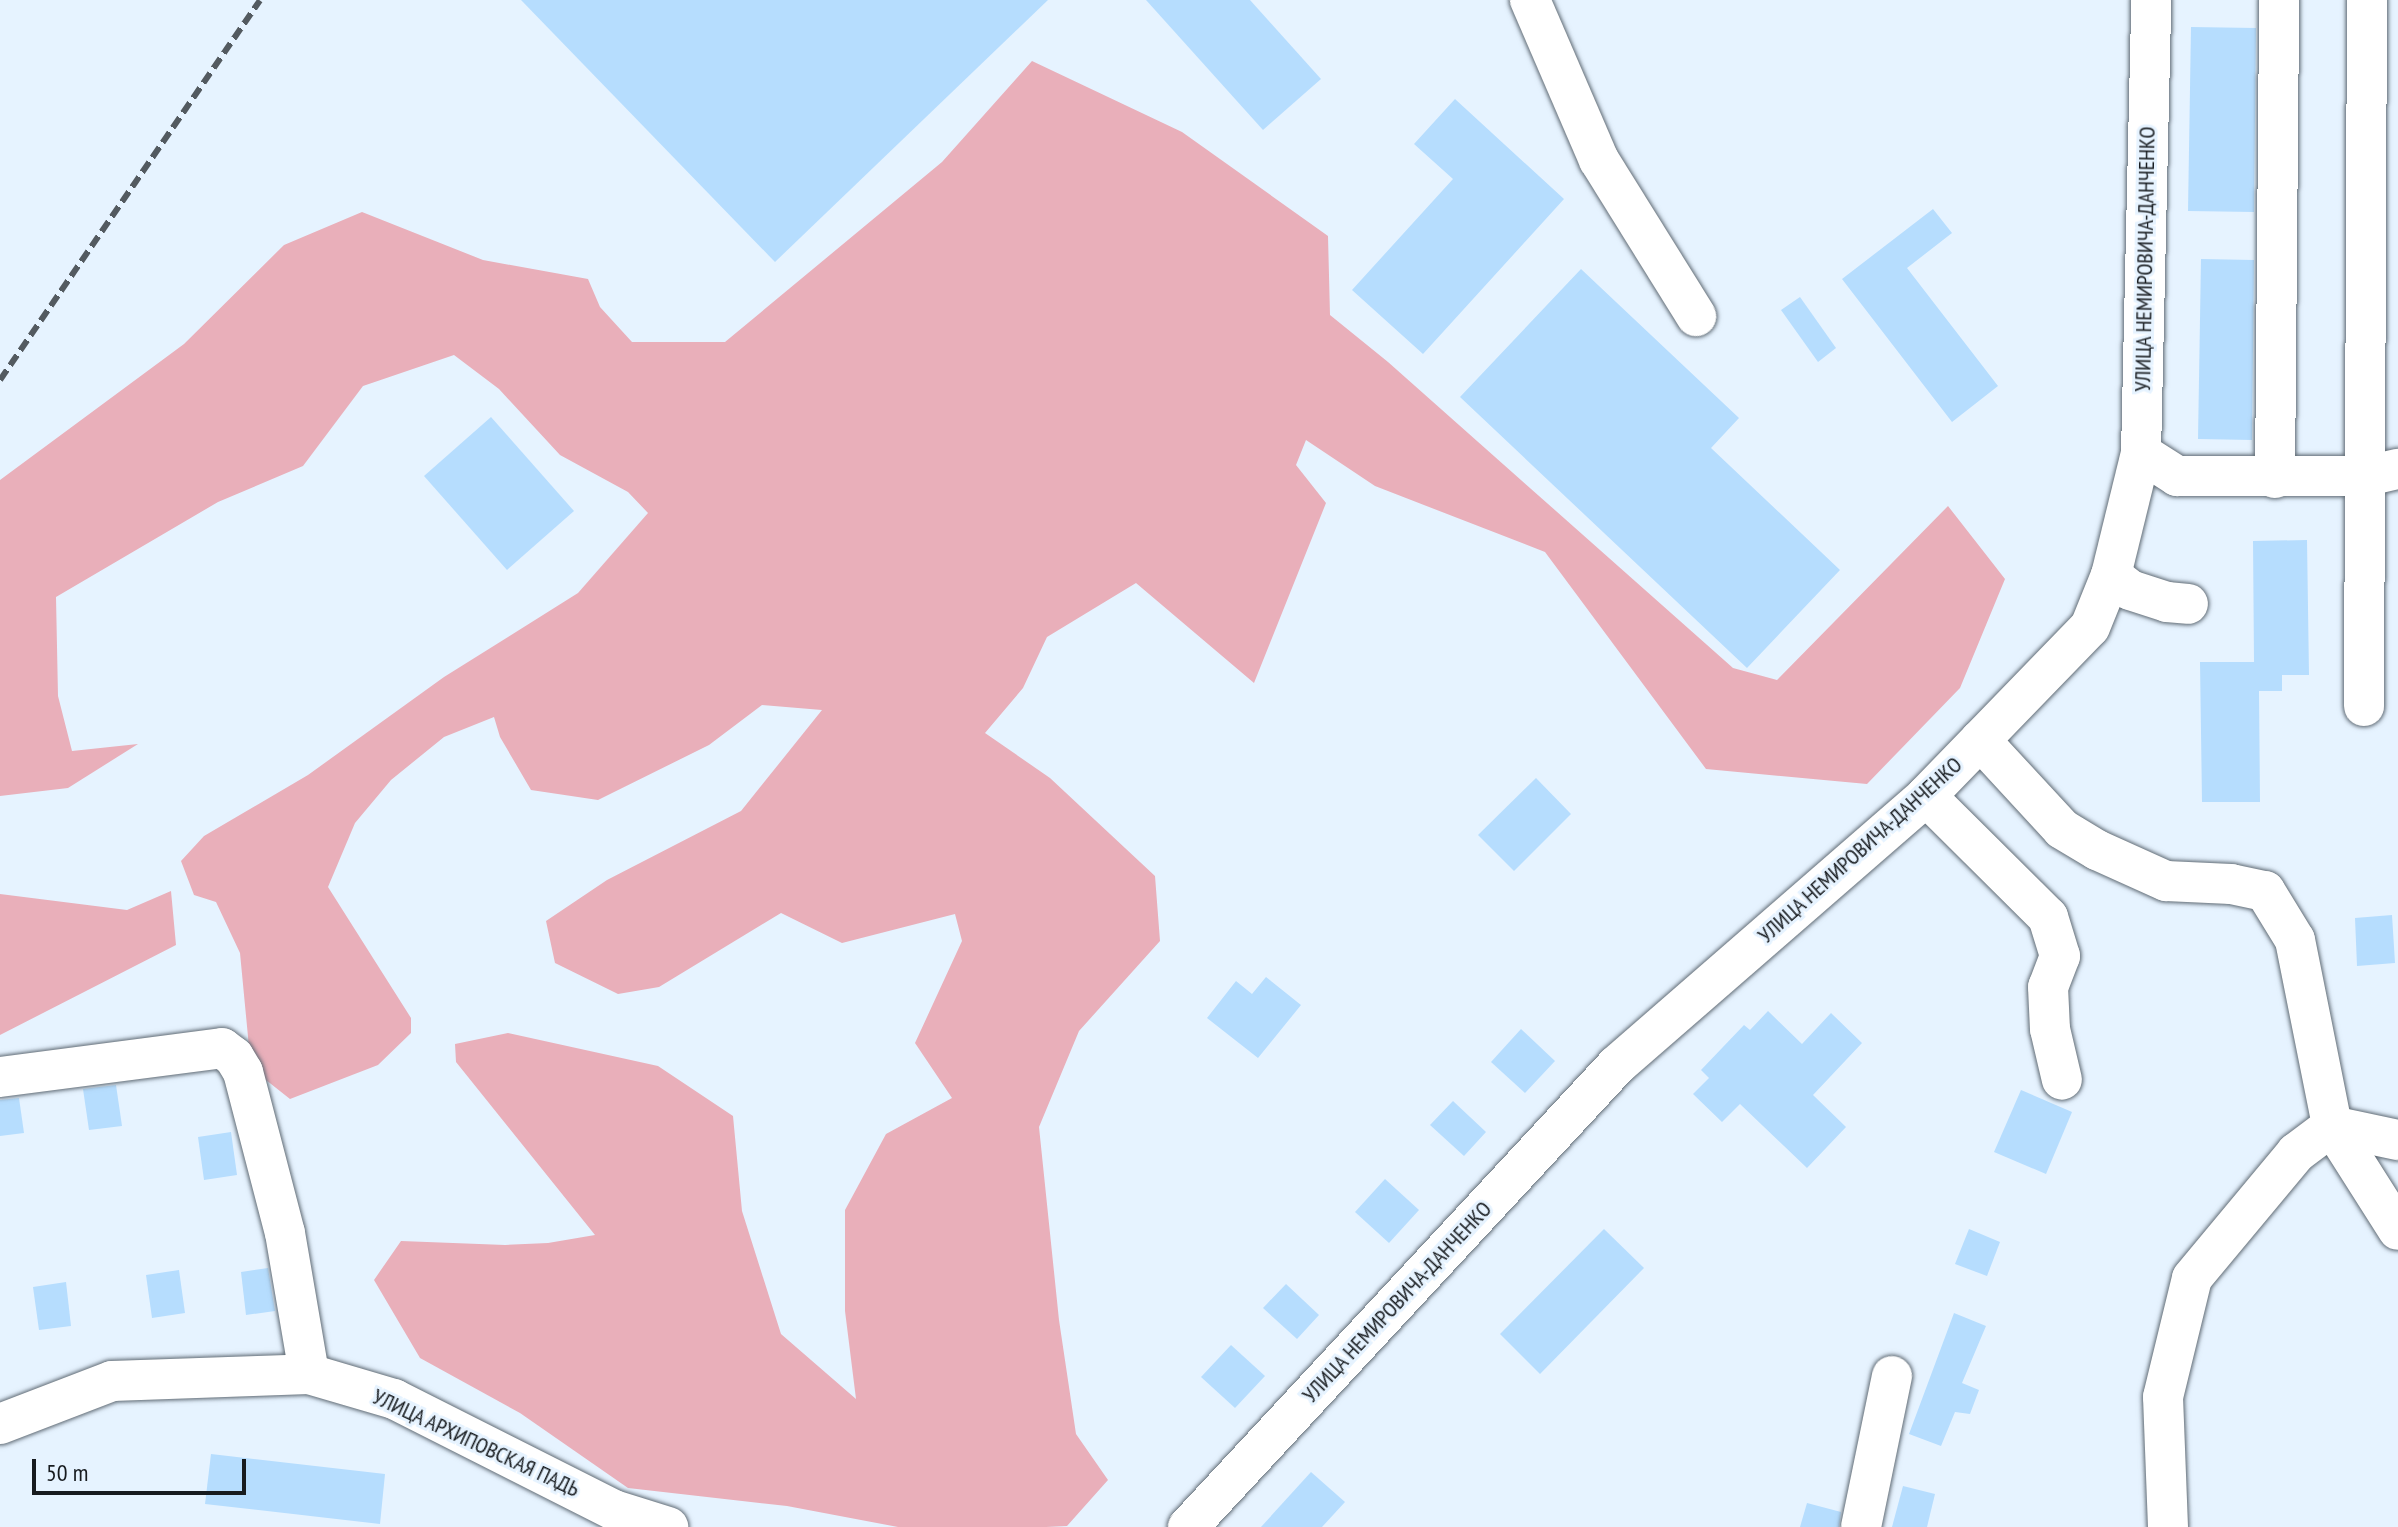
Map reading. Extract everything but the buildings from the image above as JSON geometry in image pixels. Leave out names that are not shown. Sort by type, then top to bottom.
[{"type":"street","points":[[1530,0],[1599,160],[1696,316]]},
{"type":"street","name":"УЛИЦА НЕМИРОВИЧА-ДАНЧЕНКО","points":[[1188,1527],[1617,1065],[1926,796],[2090,627],[2111,575],[2141,453],[2151,0]]},
{"type":"street","points":[[2275,478],[2279,0]]},
{"type":"street","points":[[2334,0],[2390,0]]},
{"type":"street","points":[[2364,706],[2382,473],[2367,0]]},
{"type":"street","points":[[2141,453],[2177,476],[2275,478],[2382,473]]},
{"type":"street","points":[[2111,575],[2130,590],[2167,602],[2188,604]]},
{"type":"street","points":[[1980,740],[2062,829],[2097,850],[2166,881],[2231,884],[2265,891],[2278,907],[2295,940],[2332,1126],[2398,1230]]},
{"type":"street","points":[[1926,796],[2048,917],[2060,956],[2048,987],[2050,1029],[2062,1080]]},
{"type":"street","points":[[0,1077],[222,1048],[234,1057],[243,1072],[285,1233],[309,1374]]},
{"type":"street","points":[[2168,1527],[2163,1397],[2192,1278],[2296,1153],[2332,1126],[2398,1140]]},
{"type":"street","name":"УЛИЦА АРХИПОВСКАЯ ПАДЬ","points":[[0,1424],[112,1381],[309,1374],[394,1399],[614,1510],[668,1527]]},
{"type":"street","points":[[1861,1527],[1892,1376]]},
{"type":"shaded area","points":[[1032,61],[1182,132],[1328,236],[1330,315],[1388,362],[1733,668],[1777,680],[1948,506],[2005,579],[1960,688],[1867,784],[1706,769],[1545,552],[1375,486],[1306,440],[1296,465],[1326,503],[1254,683],[1136,583],[1047,637],[1023,688],[985,733],[1050,778],[1155,876],[1160,941],[1079,1031],[1039,1127],[1059,1320],[1076,1434],[1108,1480],[1067,1526],[1046,1527],[898,1527],[787,1506],[628,1488],[520,1413],[420,1358],[374,1280],[401,1241],[505,1245],[548,1243],[595,1235],[456,1062],[455,1044],[508,1033],[658,1066],[733,1116],[742,1211],[781,1334],[856,1399],[845,1311],[845,1210],[886,1134],[952,1098],[915,1043],[962,941],[955,914],[842,943],[781,913],[659,987],[618,994],[555,963],[546,921],[607,880],[741,811],[822,710],[762,705],[709,745],[598,800],[531,790],[500,737],[494,717],[444,737],[391,780],[355,823],[328,887],[411,1018],[411,1033],[378,1065],[290,1099],[251,1068],[240,953],[216,902],[194,895],[181,861],[204,836],[308,775],[444,677],[578,593],[648,513],[628,492],[560,455],[499,389],[454,355],[363,386],[303,466],[218,502],[56,597],[58,696],[72,751],[138,744],[68,788],[0,796],[0,480],[184,344],[284,245],[362,212],[483,260],[588,279],[600,307],[632,342],[725,342],[942,162]]},
{"type":"shaded area","points":[[171,891],[176,945],[0,1035],[0,894],[127,910]]},
{"type":"railway","points":[[0,380],[260,0]]}]
